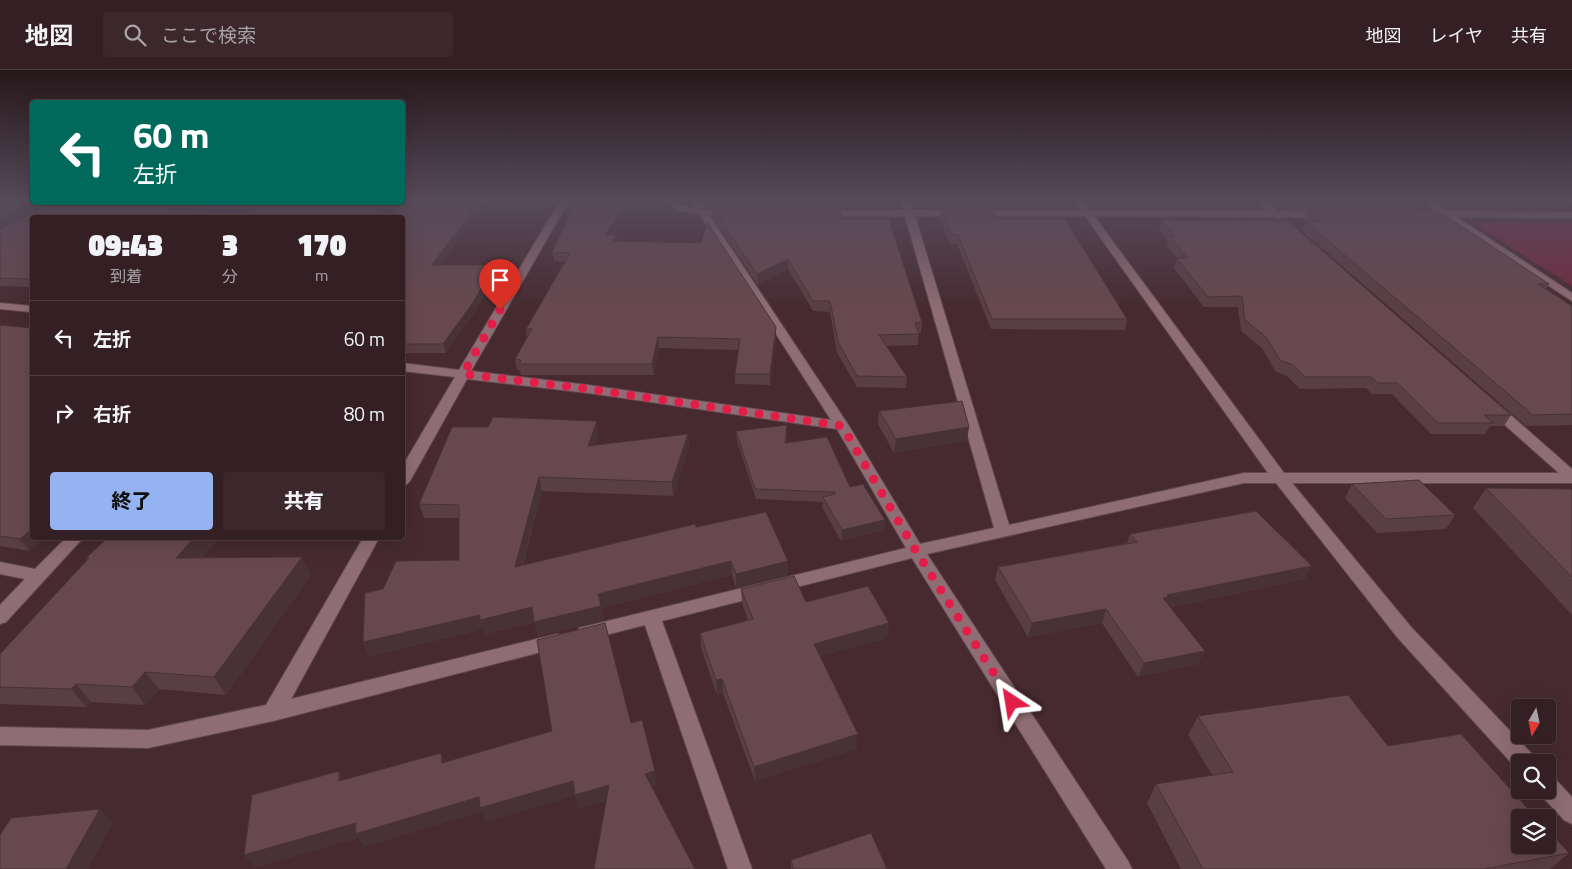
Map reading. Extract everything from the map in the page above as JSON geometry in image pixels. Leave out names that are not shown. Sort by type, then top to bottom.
[{"type":"street","points":[[405,476],[543,236]]},
{"type":"street","points":[[719,236],[842,426],[916,551],[1120,869]]},
{"type":"street","points":[[917,236],[1003,531]]},
{"type":"street","points":[[1104,236],[1279,477],[1404,632],[1518,754]]},
{"type":"street","points":[[1479,236],[1572,298]]},
{"type":"street","points":[[0,306],[30,309]]},
{"type":"street","points":[[405,366],[588,389],[842,426]]},
{"type":"street","points":[[1483,398],[1572,478]]},
{"type":"street","points":[[0,736],[148,739],[273,712],[916,551],[1244,478],[1572,478]]},
{"type":"street","points":[[0,617],[73,540]]},
{"type":"street","points":[[273,712],[370,540]]},
{"type":"street","points":[[0,568],[40,576]]},
{"type":"street","points":[[651,617],[740,869]]},
{"type":"street","points":[[1556,796],[1572,813]]},
{"type":"shaded area","points":[[1493,236],[1572,236],[1572,286]]},
{"type":"building","points":[[0,236],[30,236],[30,279],[0,278]]},
{"type":"building","points":[[405,236],[453,236],[432,265],[495,265],[472,304],[443,344],[405,344]]},
{"type":"building","points":[[559,236],[615,236],[613,241],[701,243],[703,236],[716,236],[776,327],[770,374],[735,374],[740,339],[658,337],[652,364],[519,364],[521,360],[515,359],[532,329],[526,329],[570,253],[552,252]]},
{"type":"building","points":[[732,236],[895,236],[922,322],[915,323],[919,334],[879,335],[907,377],[857,376],[838,342],[830,301],[813,301],[788,259],[757,274]]},
{"type":"building","points":[[959,236],[1076,236],[1127,319],[992,319]]},
{"type":"building","points":[[1169,236],[1306,236],[1511,415],[1484,415],[1493,423],[1438,423],[1398,383],[1378,383],[1371,377],[1305,377],[1293,365],[1280,360],[1266,337],[1245,320],[1242,296],[1208,297],[1177,258],[1188,258]]},
{"type":"building","points":[[1323,236],[1477,236],[1549,284],[1538,284],[1572,306],[1572,414],[1533,415]]},
{"type":"building","points":[[0,325],[30,328],[30,531],[20,539],[0,536]]},
{"type":"building","points":[[962,401],[969,427],[896,439],[879,411]]},
{"type":"building","points":[[493,417],[597,421],[588,446],[688,434],[672,482],[539,477],[515,567],[695,524],[696,527],[766,512],[788,561],[736,574],[731,561],[598,594],[601,606],[534,622],[532,607],[480,620],[480,615],[363,642],[365,593],[383,589],[396,561],[459,560],[459,505],[419,504],[452,427],[488,427]]},
{"type":"building","points":[[787,425],[785,443],[827,437],[850,487],[863,484],[885,520],[842,530],[823,497],[835,494],[835,492],[755,489],[736,431]]},
{"type":"building","points":[[1419,480],[1455,515],[1386,519],[1352,484]]},
{"type":"building","points":[[1486,488],[1572,489],[1572,577]]},
{"type":"building","points":[[1256,511],[1312,566],[1167,595],[1168,597],[1163,598],[1205,651],[1144,663],[1106,609],[1032,623],[998,567],[1137,542],[1130,534]]},
{"type":"building","points":[[105,540],[192,540],[176,558],[302,557],[214,677],[145,672],[132,687],[76,684],[71,689],[0,687],[0,654],[89,558],[86,558]]},
{"type":"building","points":[[794,576],[806,602],[868,586],[889,623],[814,644],[858,734],[754,767],[722,679],[716,680],[700,633],[753,619],[741,589]]},
{"type":"building","points":[[605,623],[631,723],[642,720],[655,771],[645,774],[695,869],[594,869],[609,785],[575,795],[573,781],[480,808],[479,797],[355,834],[356,823],[244,855],[252,795],[339,771],[339,781],[441,753],[442,763],[552,731],[537,640]]},
{"type":"building","points":[[1348,695],[1388,746],[1461,734],[1511,790],[1511,799],[1519,799],[1528,809],[1511,809],[1511,854],[1556,854],[1556,839],[1569,853],[1484,869],[1203,869],[1156,784],[1233,772],[1198,716]]},
{"type":"building","points":[[100,809],[66,869],[0,869],[0,835],[11,818]]},
{"type":"building","points":[[871,833],[887,869],[794,869],[791,860]]},
{"type":"route","points":[[500,310],[463,374],[588,389],[842,426],[916,551],[1012,702]]}]
